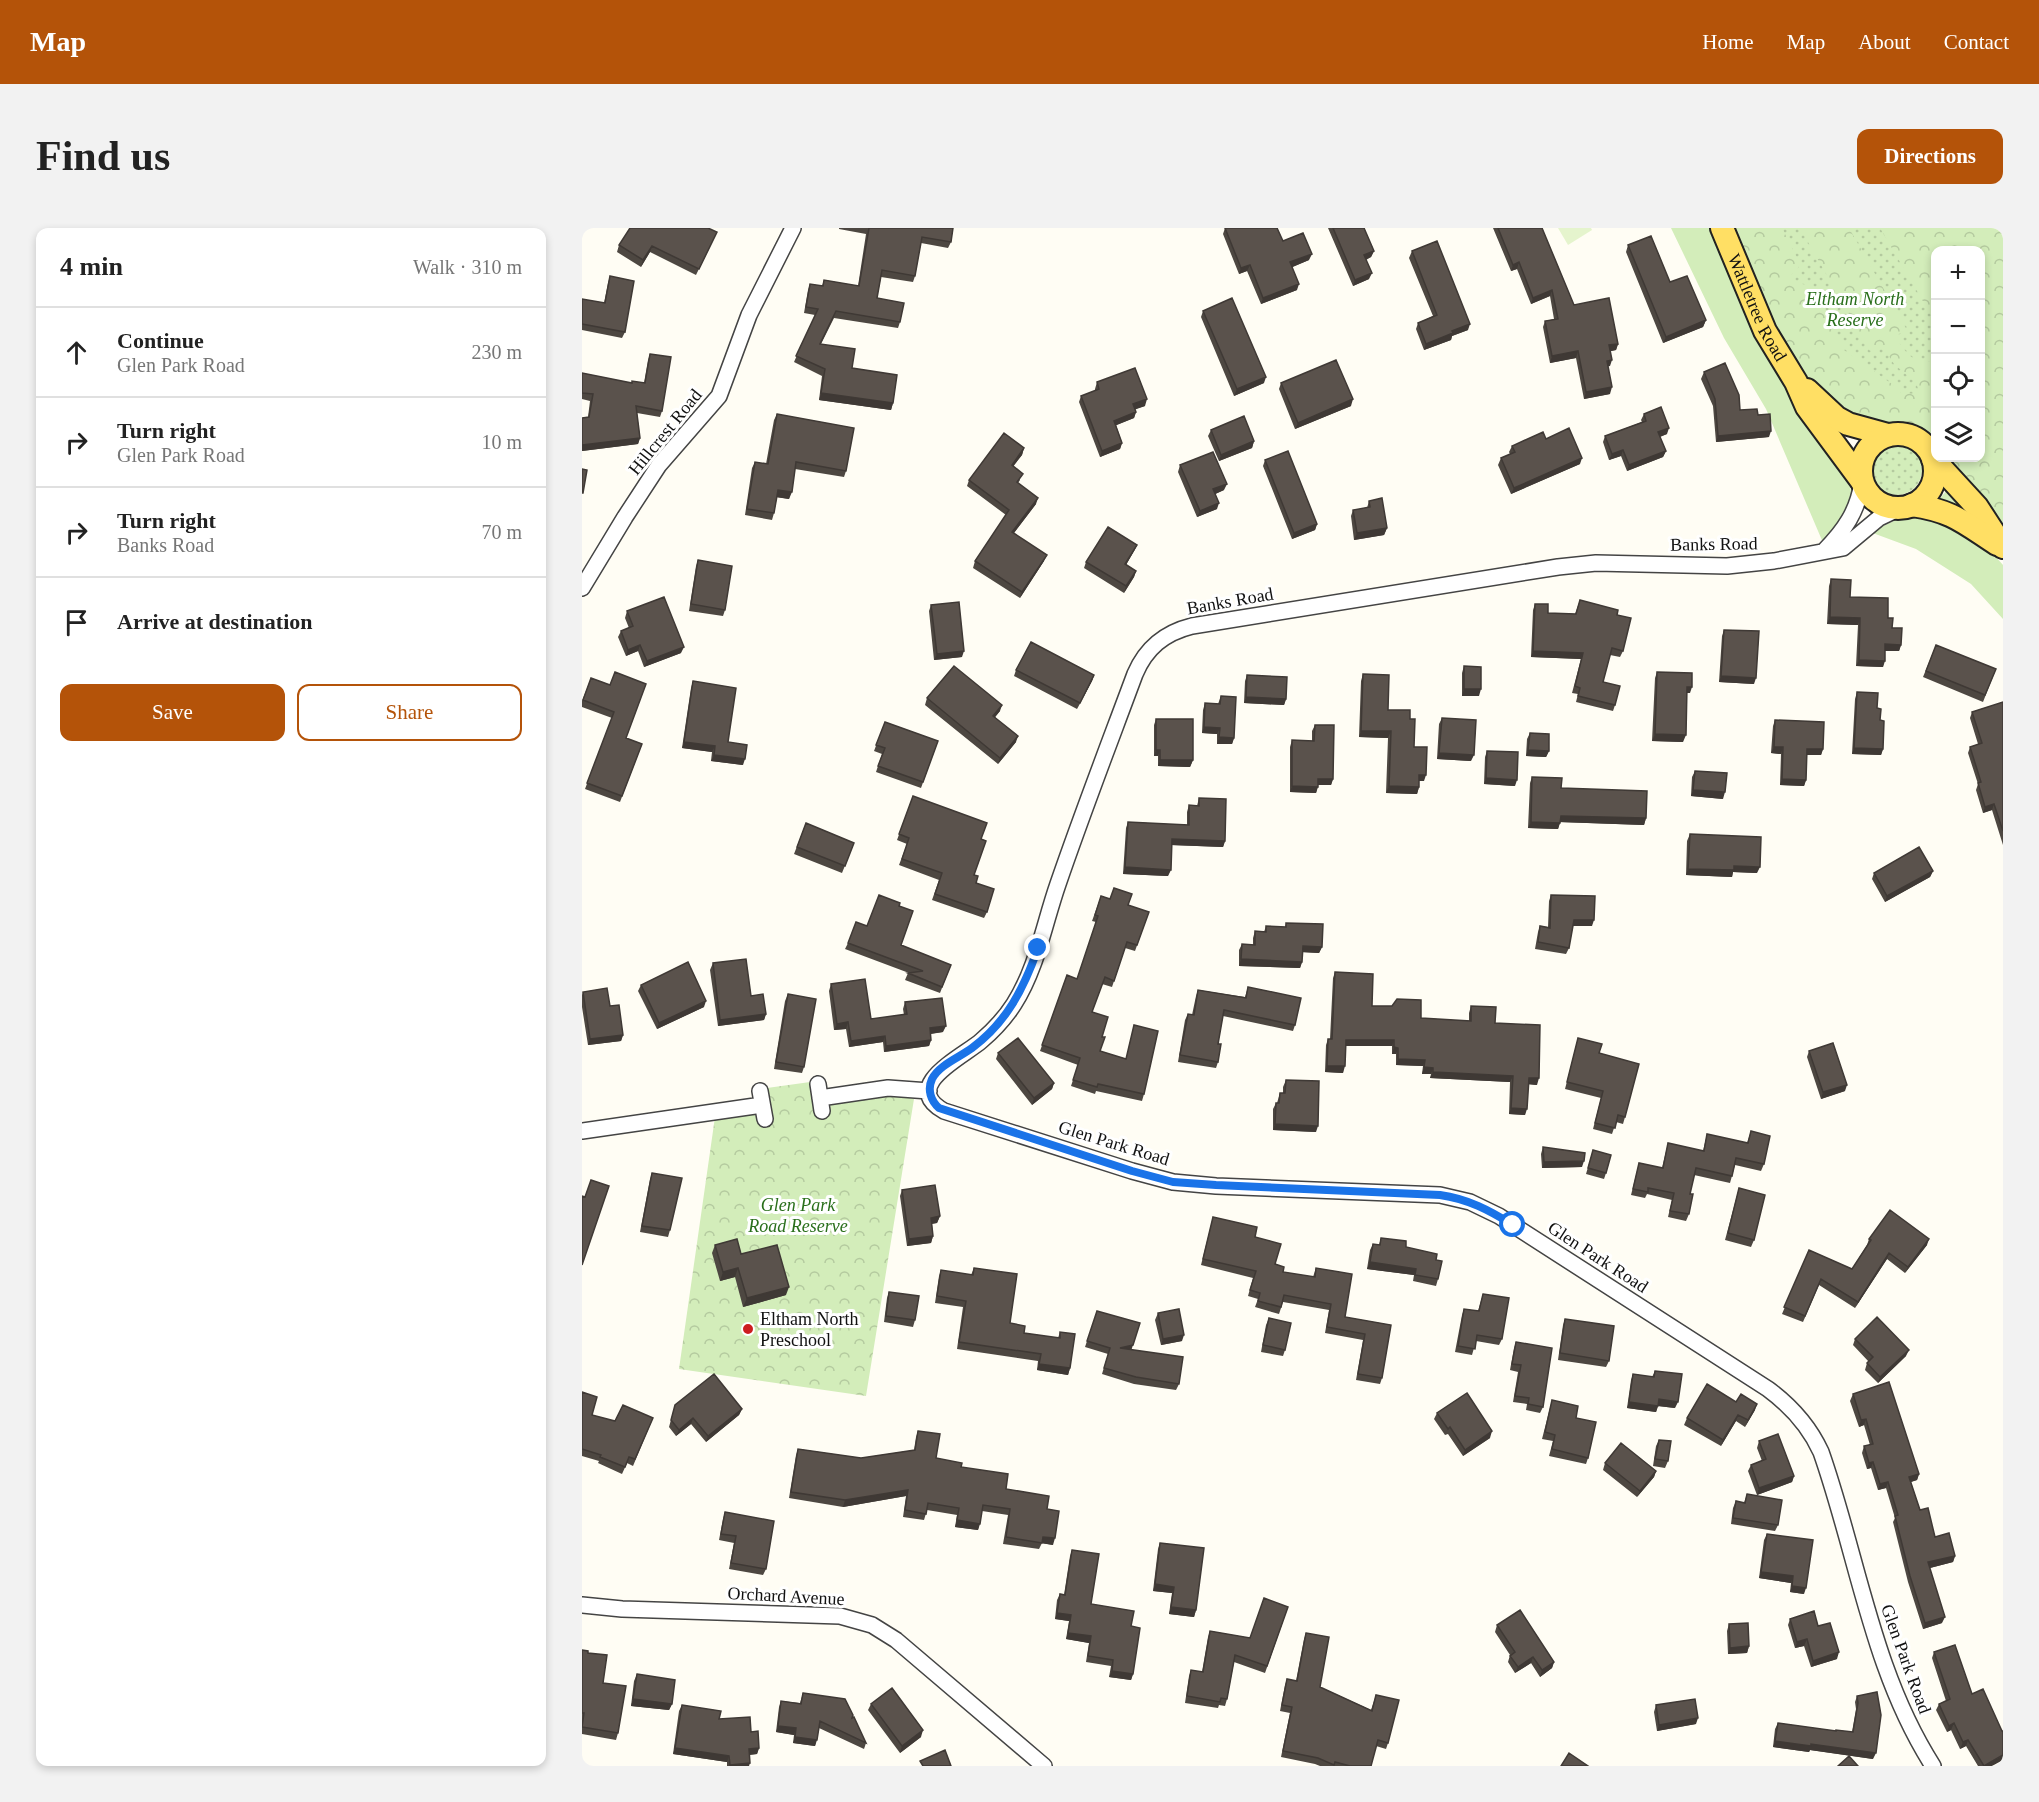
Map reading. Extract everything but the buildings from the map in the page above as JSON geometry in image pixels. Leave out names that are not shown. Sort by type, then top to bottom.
[{"type":"main road","name":"Wattletree Road","points":[[1722,229],[1765,331],[1796,382],[1807,407],[1862,481]]},
{"type":"main road","name":"Wattletree Road","points":[[1796,382],[1837,418],[1848,424],[1888,435]]},
{"type":"main road","points":[[1931,456],[1925,445],[1915,438],[1905,434],[1888,435],[1871,444],[1865,452],[1862,460],[1862,481],[1868,493],[1876,501],[1888,507],[1933,508],[1952,514],[2003,547]]},
{"type":"main road","points":[[1906,507],[1922,500],[1929,491],[1934,481],[1934,462]]},
{"type":"main road","points":[[1936,462],[1977,507],[2003,547]]},
{"type":"street","name":"Hillcrest Road","points":[[582,588],[616,530],[659,465],[719,396],[749,315],[793,228]]},
{"type":"street","points":[[1824,552],[1854,513],[1862,481]]},
{"type":"street","name":"Banks Road","points":[[929,1091],[931,1082],[937,1073],[991,1032],[1009,1011],[1023,989],[1060,876],[1135,674],[1148,651],[1163,638],[1182,629],[1200,625],[1558,567],[1596,563],[1735,566],[1774,561],[1843,548],[1879,518],[1906,507]]},
{"type":"street","points":[[820,1098],[888,1088],[929,1091]]},
{"type":"street","name":"Glen Park Road","points":[[929,1091],[935,1105],[944,1111],[1167,1180],[1208,1185],[1440,1195],[1470,1202],[1506,1220],[1768,1389],[1799,1417],[1815,1439],[1821,1452],[1888,1675],[1910,1726],[1933,1766]]},
{"type":"street","points":[[582,1131],[762,1105]]},
{"type":"street","name":"Orchard Avenue","points":[[582,1605],[622,1609],[822,1614],[865,1622],[896,1640],[1044,1766]]},
{"type":"green space","points":[[1558,228],[1591,228],[1592,230],[1568,245]]},
{"type":"green space","points":[[1671,228],[1712,228],[1776,369],[1850,486],[1848,510],[1824,545],[1766,409],[1724,338]]},
{"type":"green space","name":"Eltham North Reserve","points":[[1733,228],[2003,228],[2003,528],[1952,462],[1985,462],[1985,246],[1931,246],[1931,437],[1922,429],[1910,424],[1883,425],[1856,420],[1810,381],[1782,342]]},
{"type":"green space","points":[[1782,228],[1800,228],[1870,351],[1881,344],[1894,364],[1916,383],[1920,394],[1901,393],[1899,389],[1844,350],[1815,291],[1810,286],[1791,281],[1791,275],[1800,264]]},
{"type":"green space","points":[[1849,228],[1880,228],[1931,315],[1931,361],[1922,362],[1907,353],[1895,336],[1907,330]]},
{"type":"green space","points":[[1892,445],[1902,445],[1915,452],[1922,465],[1922,475],[1915,488],[1902,495],[1892,495],[1883,491],[1876,484],[1872,475],[1872,465],[1876,456],[1883,449]]},
{"type":"green space","points":[[1947,490],[1979,521],[1936,503]]},
{"type":"green space","points":[[1930,515],[1987,547],[2003,565],[2003,619],[1971,584],[1916,549],[1870,532],[1896,520]]},
{"type":"green space","name":"Glen Park Road Reserve","points":[[810,1082],[815,1115],[829,1113],[831,1103],[887,1093],[914,1099],[866,1396],[679,1369],[715,1117],[753,1113],[758,1118],[772,1120],[767,1088]]},
{"type":"place","name":"Eltham North Preschool","points":[[748,1329]]},
{"type":"route","points":[[1038,948],[1023,989],[1001,1022],[981,1041],[933,1077],[930,1096],[935,1105],[944,1111],[1173,1182],[1440,1195],[1470,1202],[1513,1225]]}]
